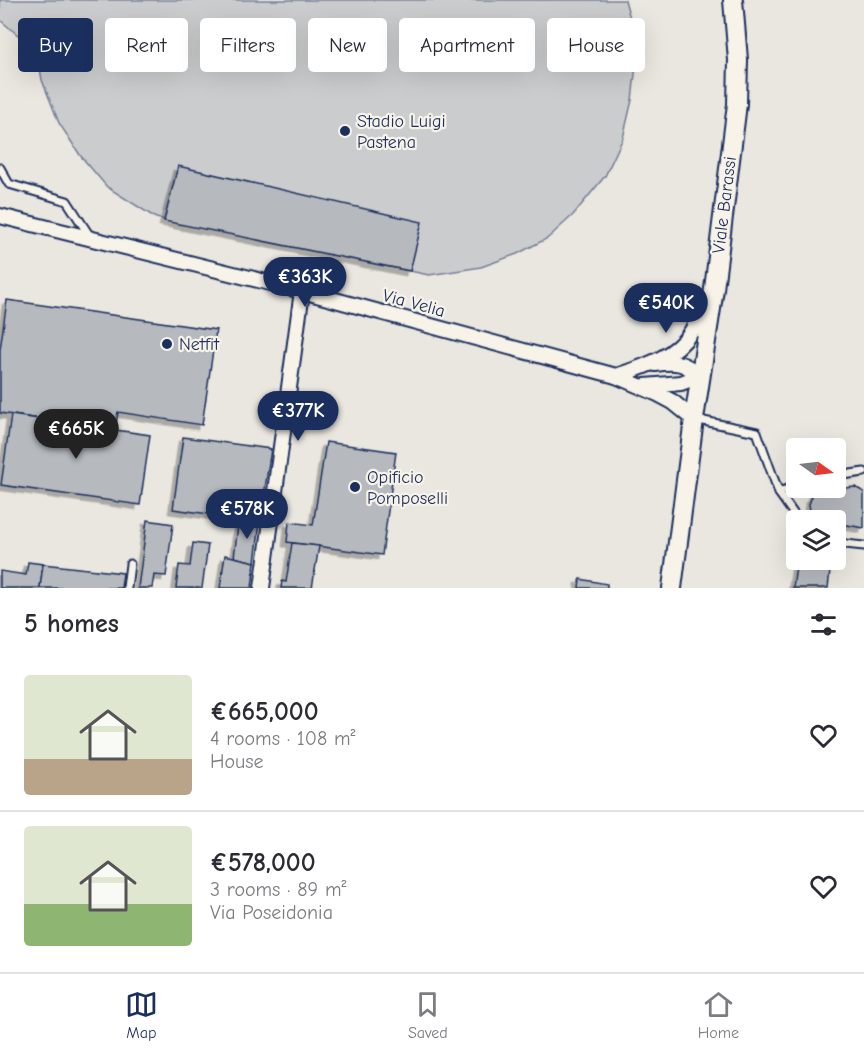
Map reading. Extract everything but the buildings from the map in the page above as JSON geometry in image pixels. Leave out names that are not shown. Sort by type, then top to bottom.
[{"type":"street","name":"Viale Barassi","points":[[672,588],[700,376],[714,290],[737,104],[738,60],[734,0]]},
{"type":"street","name":"Via Velia","points":[[0,216],[302,291],[616,376],[634,386],[666,398],[694,419]]},
{"type":"street","points":[[653,364],[690,334],[714,290]]},
{"type":"street","points":[[262,588],[302,291]]},
{"type":"street","points":[[616,376],[653,364],[673,361],[689,366],[700,376],[681,383],[634,386]]},
{"type":"lane","points":[[0,168],[9,184],[67,201],[92,240]]},
{"type":"lane","points":[[694,419],[757,432],[779,493],[791,510]]},
{"type":"lane","points":[[846,475],[864,472]]},
{"type":"lane","points":[[779,493],[786,490]]},
{"type":"lane","points":[[846,544],[864,546]]},
{"type":"lane","points":[[128,588],[130,564]]},
{"type":"shaded area","name":"Stadio Luigi Pastena","points":[[0,0],[625,0],[630,18],[547,18],[547,72],[635,72],[632,100],[623,138],[605,176],[573,215],[548,238],[517,254],[481,267],[429,275],[156,218],[107,187],[80,155],[59,123],[42,80],[41,72],[93,72],[93,18],[18,18],[18,35],[0,20]]},
{"type":"place","name":"Stadio Luigi Pastena","points":[[345,131]]},
{"type":"place","name":"Netfit","points":[[167,344]]},
{"type":"place","name":"Opificio Pomposelli","points":[[355,487]]}]
